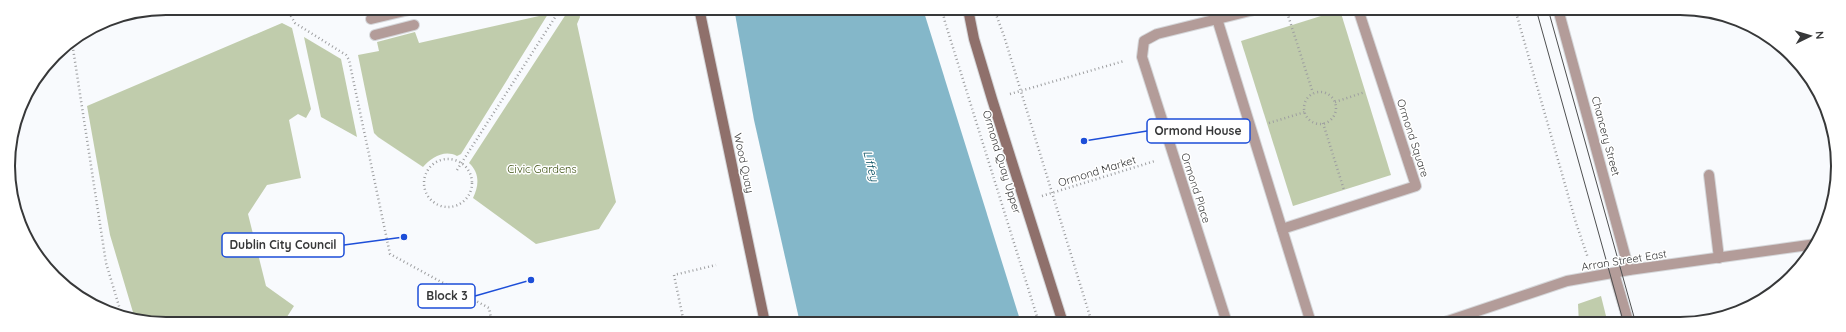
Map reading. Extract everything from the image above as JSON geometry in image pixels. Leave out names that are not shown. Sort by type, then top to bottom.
[{"type":"main road","name":"Wood Quay","points":[[700,15],[764,317]]},
{"type":"main road","name":"Ormond Quay Upper","points":[[969,15],[974,39],[992,99],[1026,201],[1061,317]]},
{"type":"street","points":[[371,19],[388,15]]},
{"type":"street","points":[[1142,57],[1144,41],[1157,34],[1212,15]]},
{"type":"street","points":[[1215,15],[1309,317]]},
{"type":"street","name":"Ormond Square","points":[[1282,229],[1416,186],[1360,15]]},
{"type":"street","name":"Chancery Street","points":[[1560,15],[1580,84],[1629,270]]},
{"type":"street","points":[[375,35],[414,25]]},
{"type":"street","name":"Ormond Place","points":[[1142,57],[1225,317]]},
{"type":"street","points":[[1710,175],[1719,258]]},
{"type":"street","name":"Arran Street East","points":[[1462,317],[1567,281],[1629,270],[1809,245]]},
{"type":"street","points":[[1614,273],[1627,317]]},
{"type":"path","points":[[290,15],[295,23],[346,55],[349,60],[390,254],[489,308],[491,317]]},
{"type":"path","points":[[457,170],[556,15]]},
{"type":"path","name":"Ormond Quay Upper","points":[[943,15],[1037,317]]},
{"type":"path","points":[[996,15],[1021,91],[1090,317]]},
{"type":"path","points":[[1288,15],[1313,93]]},
{"type":"path","points":[[1517,15],[1576,223],[1588,258]]},
{"type":"path","points":[[73,47],[106,263],[120,310]]},
{"type":"path","points":[[992,99],[1142,57]]},
{"type":"path","points":[[1335,102],[1384,86]]},
{"type":"path","points":[[1323,92],[1333,97],[1335,102],[1334,116],[1327,122],[1318,124],[1310,120],[1305,112],[1305,103],[1313,93],[1323,92]]},
{"type":"path","points":[[1251,129],[1305,112]]},
{"type":"path","points":[[1323,123],[1350,208]]},
{"type":"path","name":"Ormond Market","points":[[1026,201],[1173,155]]},
{"type":"path","points":[[443,160],[452,160],[461,163],[471,178],[471,188],[468,196],[462,203],[453,207],[443,207],[435,203],[428,197],[424,188],[428,170],[443,160]]},
{"type":"path","points":[[683,317],[674,275],[716,265]]},
{"type":"green space","points":[[547,15],[461,154],[457,156],[452,154],[443,154],[430,160],[423,167],[374,133],[358,55],[379,51],[377,42],[415,32],[419,43]]},
{"type":"green space","name":"Civic Gardens","points":[[565,15],[580,15],[577,24],[616,202],[599,229],[536,244],[473,198],[477,184],[477,175],[469,163]]},
{"type":"green space","points":[[1324,15],[1342,15],[1391,175],[1293,206],[1241,41]]},
{"type":"green space","points":[[282,23],[292,28],[311,109],[306,118],[298,114],[289,120],[301,178],[267,185],[248,214],[266,286],[294,306],[287,317],[156,317],[133,313],[110,235],[87,106]]},
{"type":"green space","points":[[304,37],[341,59],[357,137],[321,117]]},
{"type":"green space","points":[[1601,296],[1606,317],[1579,317],[1578,304]]},
{"type":"water","name":"Liffey","points":[[735,15],[925,15],[1019,317],[799,317],[754,120]]},
{"type":"tram line","points":[[1538,15],[1622,317]]},
{"type":"tram line","points":[[1550,15],[1634,317]]},
{"type":"place","name":"Ormond House","points":[[1084,141]]},
{"type":"place","name":"Dublin City Council","points":[[404,237]]},
{"type":"place","name":"Block 3","points":[[531,280]]}]
